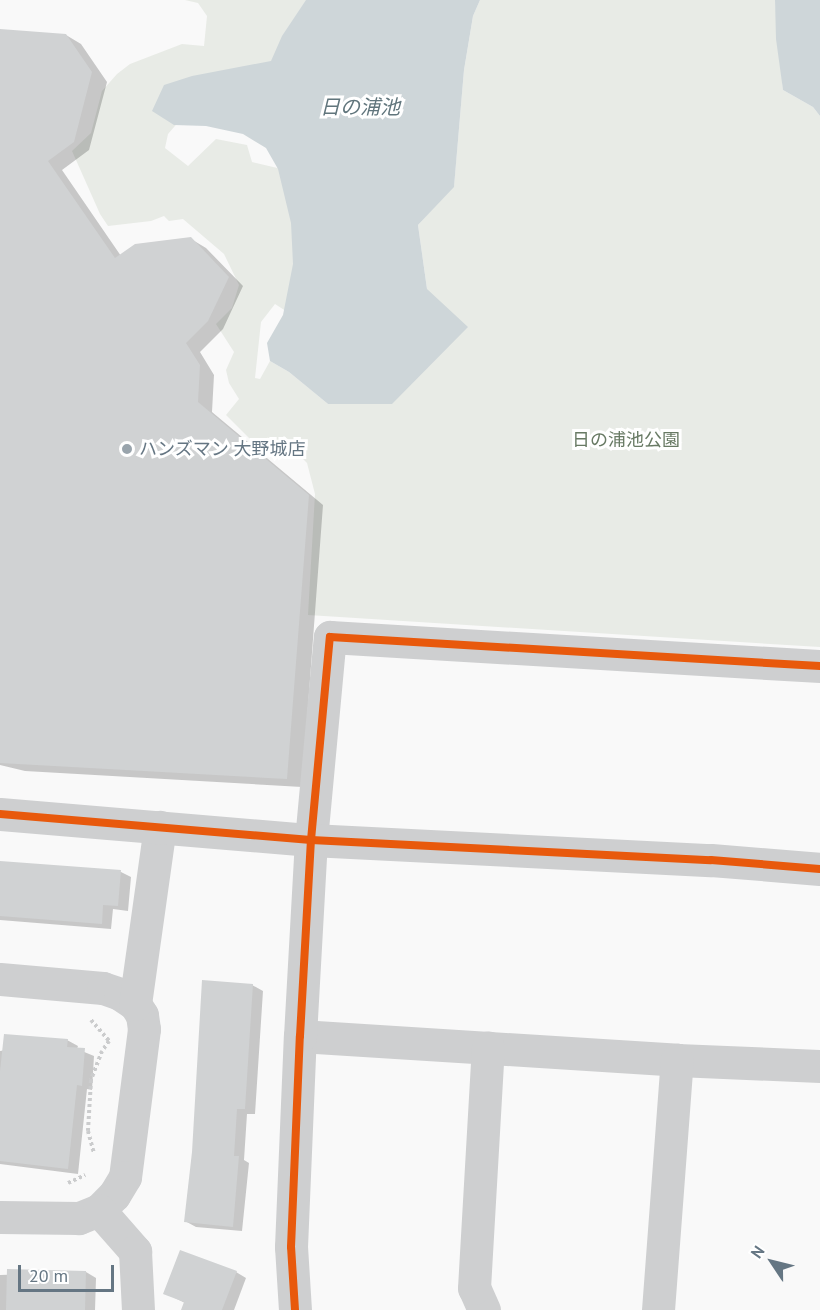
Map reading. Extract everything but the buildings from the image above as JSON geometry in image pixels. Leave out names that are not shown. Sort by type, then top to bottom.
[{"type":"street","points":[[295,1310],[291,1247],[300,1036],[311,840],[330,638],[820,666]]},
{"type":"street","points":[[0,814],[311,840],[711,860],[820,869]]},
{"type":"street","points":[[135,1004],[160,827]]},
{"type":"street","points":[[0,979],[103,988],[120,994],[135,1004],[142,1016],[144,1029],[125,1177],[114,1195],[99,1210],[79,1218],[0,1217]]},
{"type":"street","points":[[300,1036],[677,1060],[820,1066]]},
{"type":"street","points":[[484,1310],[474,1288],[488,1047]]},
{"type":"street","points":[[658,1310],[677,1060]]},
{"type":"street","points":[[99,1210],[135,1251],[138,1310]]},
{"type":"path","points":[[84,1015],[97,1024],[110,1041],[102,1050],[91,1080],[88,1131],[95,1156]]},
{"type":"path","points":[[64,1183],[88,1174]]},
{"type":"green space","name":"日の浦池公園","points":[[185,0],[315,0],[307,54],[200,97],[168,134],[165,148],[188,166],[216,139],[247,145],[252,162],[307,175],[292,315],[275,304],[261,322],[255,378],[260,379],[270,361],[289,372],[328,404],[427,289],[418,225],[454,186],[464,70],[473,16],[480,0],[775,0],[783,90],[813,107],[820,116],[820,647],[308,615],[315,494],[307,463],[303,459],[291,458],[254,443],[226,415],[239,399],[229,383],[226,370],[234,352],[216,324],[232,308],[239,285],[224,254],[183,219],[169,221],[164,216],[151,221],[108,226],[100,214],[72,151],[91,133],[102,91],[117,74],[130,64],[182,44],[204,46],[207,16],[198,3]]},
{"type":"water","name":"日の浦池","points":[[306,0],[480,0],[473,16],[464,70],[454,187],[418,225],[427,289],[468,327],[392,404],[328,404],[289,372],[270,361],[267,343],[283,315],[293,264],[291,223],[278,169],[266,148],[243,134],[206,126],[174,125],[152,111],[164,85],[192,76],[271,61],[282,36]]},
{"type":"water","points":[[775,0],[820,0],[820,116],[813,107],[783,90],[776,39]]},
{"type":"cycle path","points":[[295,1310],[291,1247],[300,1036],[311,840],[330,637],[820,666]]},
{"type":"cycle path","points":[[0,814],[311,840],[711,860],[820,869]]},
{"type":"place","name":"ハンズマン 大野城店","points":[[127,449]]}]
